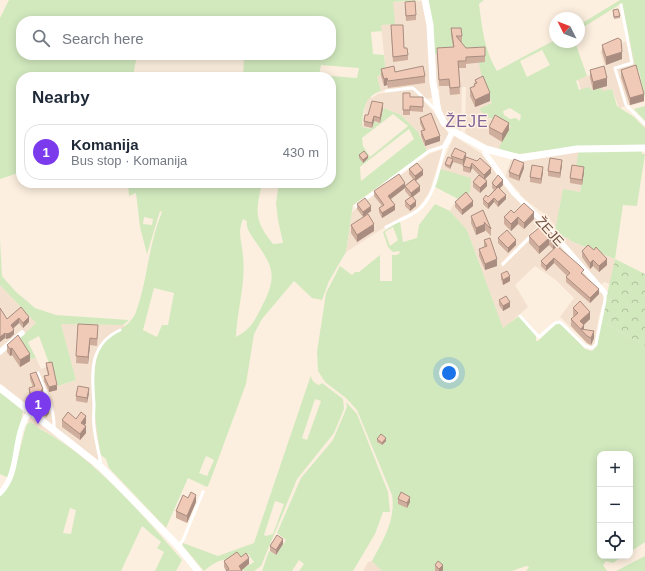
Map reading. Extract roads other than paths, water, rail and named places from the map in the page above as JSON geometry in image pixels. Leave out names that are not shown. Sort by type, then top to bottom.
[{"type":"street","points":[[425,0],[430,25],[435,98],[438,111],[444,123],[453,131],[486,149],[520,158],[577,149],[645,148]]},
{"type":"street","points":[[445,146],[453,131]]},
{"type":"street","name":"ŽEJE","points":[[486,149],[485,153],[507,186],[544,223],[605,293]]},
{"type":"street","points":[[0,352],[22,333]]},
{"type":"street","points":[[0,388],[54,428],[101,467],[178,546],[198,571]]},
{"type":"street","points":[[0,493],[5,488],[14,470],[16,451],[26,416],[31,411]]},
{"type":"lane","points":[[621,5],[632,63],[615,68],[626,105],[645,124]]},
{"type":"lane","points":[[386,91],[412,88],[438,111]]},
{"type":"lane","points":[[427,102],[435,98]]},
{"type":"lane","points":[[356,206],[424,155],[445,146]]},
{"type":"lane","points":[[386,227],[416,212],[427,200],[432,191],[445,146]]},
{"type":"lane","points":[[539,228],[544,223]]},
{"type":"lane","points":[[503,264],[534,233]]},
{"type":"lane","points":[[520,316],[539,337],[555,323],[560,322],[585,346],[592,348],[596,344],[605,300],[605,293]]},
{"type":"lane","points":[[101,467],[94,424],[92,375],[96,354],[106,339],[120,330]]},
{"type":"lane","points":[[38,373],[52,407],[55,418],[54,428]]},
{"type":"lane","points":[[178,546],[183,540],[203,492]]},
{"type":"place","name":"Komanija","points":[[38,424]]},
{"type":"district","name":"ŽEJE","points":[[467,121]]}]
